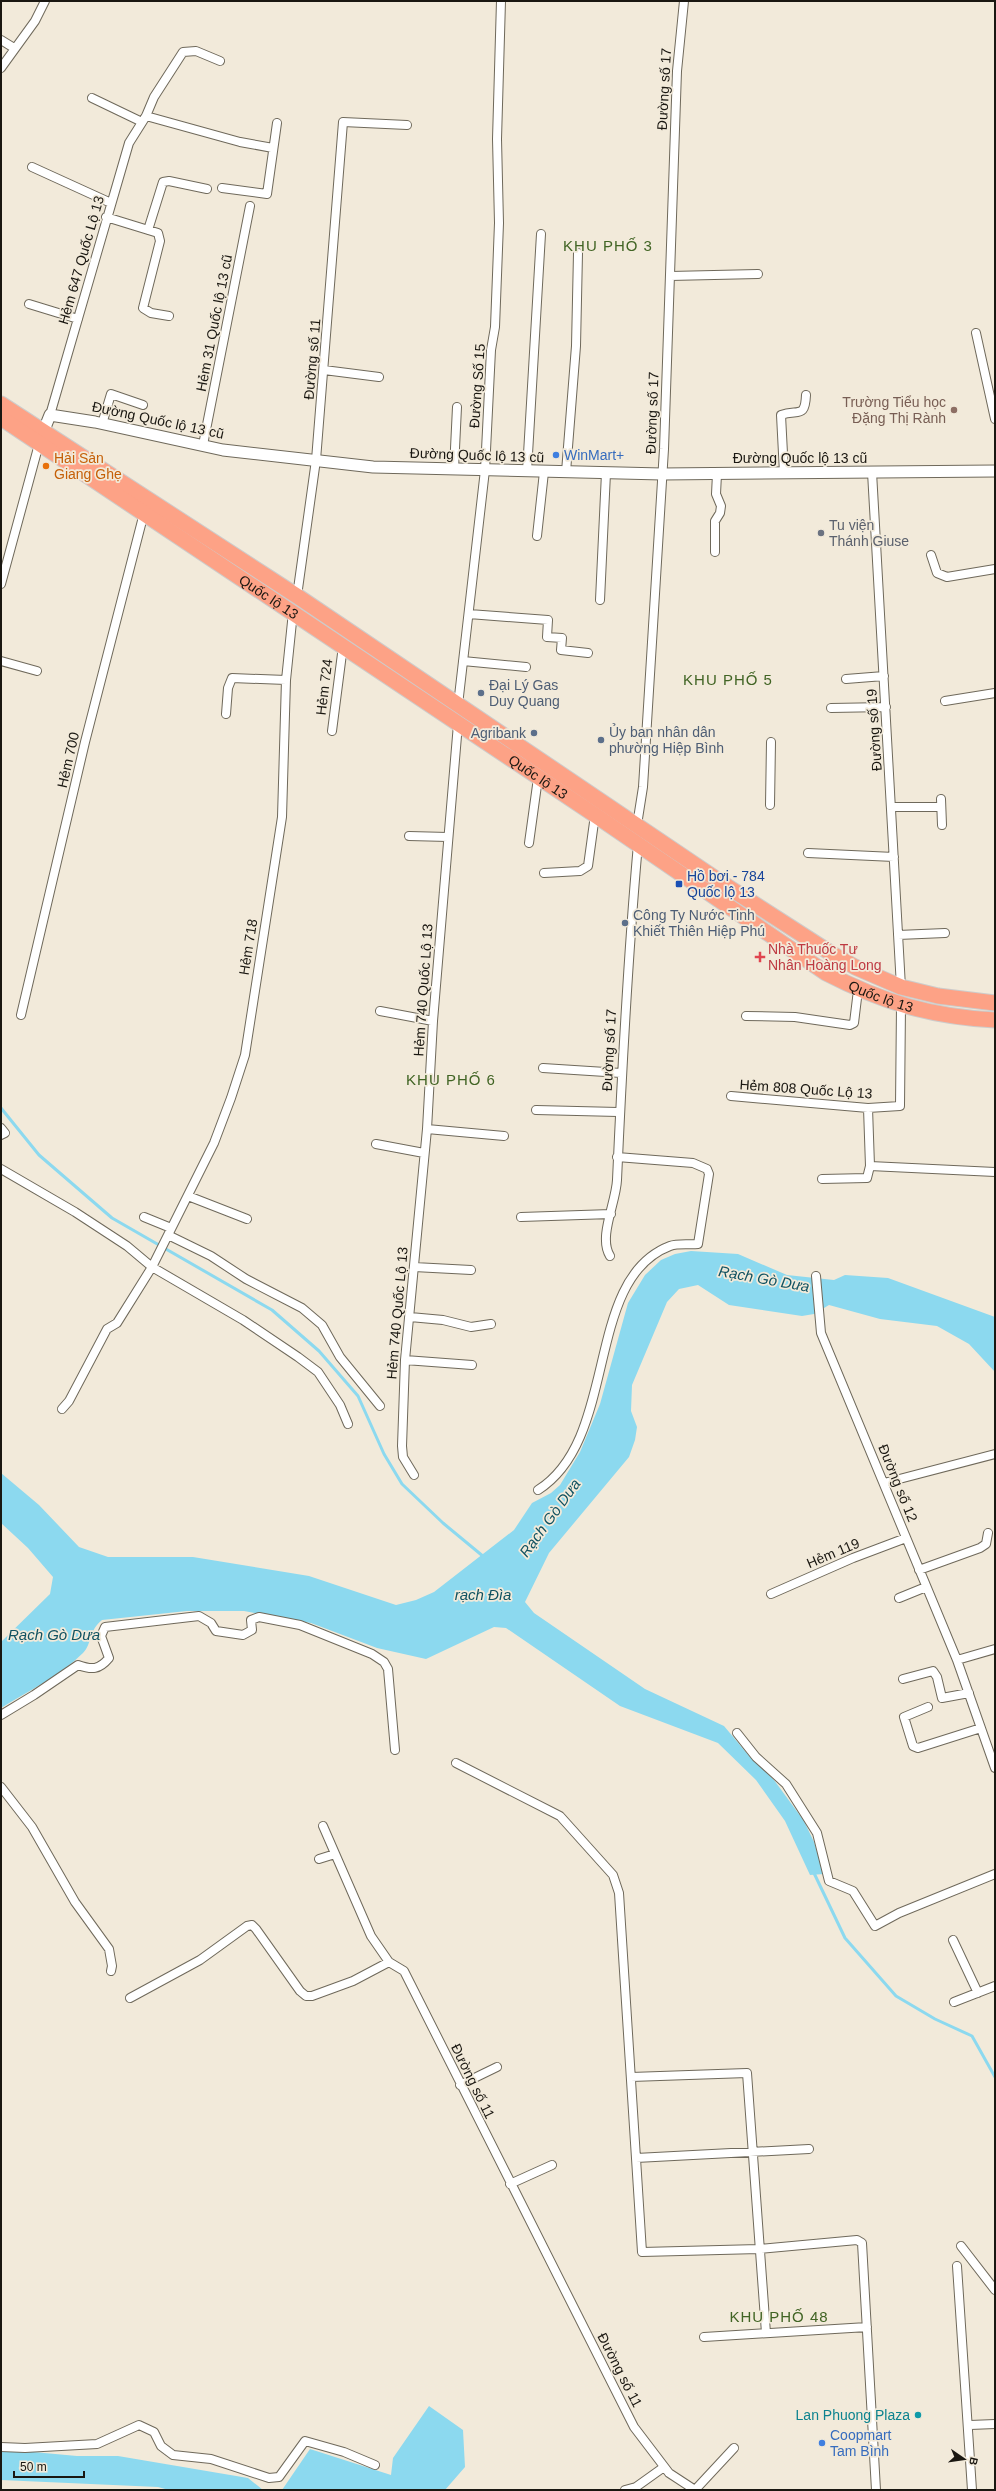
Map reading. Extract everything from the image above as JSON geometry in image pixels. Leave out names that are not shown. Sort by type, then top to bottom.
[{"type":"highway","name":"Quốc lộ 13","points":[[1,404],[44,430],[297,596],[812,942],[855,967],[901,987],[938,996],[995,1002]]},
{"type":"highway","name":"Quốc lộ 13","points":[[1,418],[595,815],[783,946],[826,973],[858,990],[901,1006],[934,1014],[995,1020]]},
{"type":"highway","points":[[39,444],[44,430]]},
{"type":"street","points":[[1,68],[35,21],[45,1]]},
{"type":"street","name":"Đường Số 15","points":[[458,705],[485,470],[491,350],[495,319],[499,223],[497,139],[501,1]]},
{"type":"street","name":"Đường số 17","points":[[637,825],[643,788],[662,474],[677,71],[684,1]]},
{"type":"street","points":[[1,40],[14,48]]},
{"type":"street","name":"Hẻm 647 Quốc Lộ 13","points":[[50,415],[106,217],[129,143],[144,119],[154,97],[183,52],[196,50],[220,61]]},
{"type":"street","points":[[92,98],[144,119],[240,142],[273,148]]},
{"type":"street","name":"Đường số 11","points":[[297,596],[316,460],[342,122],[407,125]]},
{"type":"street","points":[[222,188],[267,194],[276,123]]},
{"type":"street","points":[[32,167],[111,202]]},
{"type":"street","points":[[148,230],[163,182],[169,181],[207,190]]},
{"type":"street","name":"Hẻm 31 Quốc lộ 13 cũ","points":[[203,445],[250,206]]},
{"type":"street","points":[[106,217],[158,233],[160,241],[142,308],[151,313],[169,316]]},
{"type":"street","points":[[527,471],[541,234]]},
{"type":"street","points":[[566,472],[576,346],[578,253]]},
{"type":"street","points":[[670,276],[758,274]]},
{"type":"street","points":[[29,304],[78,319]]},
{"type":"street","points":[[976,333],[995,419]]},
{"type":"street","points":[[324,370],[379,376]]},
{"type":"street","points":[[102,424],[111,394],[143,405]]},
{"type":"street","points":[[784,473],[781,415],[801,412],[805,408],[806,395]]},
{"type":"street","points":[[454,469],[457,407]]},
{"type":"street","points":[[44,430],[50,415]]},
{"type":"street","name":"Đường Quốc lộ 13 cũ","points":[[50,415],[102,424],[223,450],[373,467],[662,474],[995,471]]},
{"type":"street","points":[[1,584],[39,444]]},
{"type":"street","points":[[536,536],[544,472]]},
{"type":"street","name":"Đường số 19","points":[[872,472],[901,987]]},
{"type":"street","points":[[600,600],[606,473]]},
{"type":"street","points":[[715,552],[715,521],[720,513],[721,506],[716,494],[717,474]]},
{"type":"street","name":"Hẻm 700","points":[[21,1015],[85,742],[144,513]]},
{"type":"street","points":[[931,555],[937,573],[947,577],[995,569]]},
{"type":"street","name":"Hẻm 718","points":[[62,1410],[69,1401],[107,1329],[117,1323],[152,1267],[216,1137],[232,1098],[245,1055],[282,817],[286,680],[293,612]]},
{"type":"street","points":[[469,614],[548,620],[547,636],[562,638],[561,650],[588,653]]},
{"type":"street","name":"Hẻm 724","points":[[332,731],[343,646]]},
{"type":"street","points":[[1,661],[37,671]]},
{"type":"street","points":[[463,661],[526,667]]},
{"type":"street","points":[[846,679],[884,676]]},
{"type":"street","points":[[226,714],[228,688],[232,678],[286,680]]},
{"type":"street","points":[[945,701],[995,693]]},
{"type":"street","points":[[831,708],[886,707]]},
{"type":"street","name":"Hẻm 740 Quốc Lộ 13","points":[[414,1475],[403,1457],[402,1425],[405,1360],[427,1129],[433,1021],[458,724]]},
{"type":"street","points":[[770,805],[771,742]]},
{"type":"street","points":[[529,843],[538,778]]},
{"type":"street","points":[[941,799],[942,825]]},
{"type":"street","points":[[892,807],[941,808]]},
{"type":"street","points":[[544,873],[580,871],[588,866],[595,815]]},
{"type":"street","points":[[409,836],[448,838]]},
{"type":"street","name":"Đường số 17","points":[[610,1256],[604,1240],[611,1214],[617,1181],[618,1112],[626,971],[638,844]]},
{"type":"street","points":[[808,853],[894,857]]},
{"type":"street","points":[[898,935],[946,933]]},
{"type":"street","points":[[746,1016],[795,1016],[850,1025],[854,1023],[858,990]]},
{"type":"street","name":"Hẻm 808 Quốc Lộ 13","points":[[731,1096],[868,1108],[900,1106],[901,1006]]},
{"type":"street","points":[[380,1011],[433,1021]]},
{"type":"street","points":[[544,1068],[621,1073]]},
{"type":"street","points":[[822,1179],[866,1178],[870,1166],[868,1108]]},
{"type":"street","points":[[536,1110],[618,1112]]},
{"type":"street","points":[[1,1128],[5,1133],[1,1135]]},
{"type":"street","points":[[427,1129],[504,1136]]},
{"type":"street","points":[[376,1144],[424,1153]]},
{"type":"street","points":[[538,1490],[556,1477],[575,1447],[589,1414],[615,1311],[627,1284],[638,1267],[649,1258],[671,1246],[698,1244],[710,1174],[707,1169],[693,1163],[617,1157]]},
{"type":"street","points":[[870,1166],[995,1172]]},
{"type":"street","points":[[1,1169],[75,1212],[127,1246],[152,1267],[243,1320],[318,1372],[340,1405],[348,1424]]},
{"type":"street","points":[[188,1196],[247,1219]]},
{"type":"street","points":[[521,1217],[611,1214]]},
{"type":"street","points":[[144,1217],[212,1256],[246,1279],[302,1308],[322,1325],[340,1357],[380,1406]]},
{"type":"street","points":[[414,1267],[471,1270]]},
{"type":"street","name":"Đường số 12","points":[[816,1276],[818,1314],[822,1333],[957,1660]]},
{"type":"street","points":[[410,1317],[443,1320],[471,1327],[490,1324]]},
{"type":"street","points":[[405,1360],[472,1365]]},
{"type":"street","points":[[884,1483],[995,1454]]},
{"type":"street","points":[[919,1570],[980,1548],[986,1544],[988,1533]]},
{"type":"street","name":"Hẻm 119","points":[[771,1594],[853,1558],[906,1538]]},
{"type":"street","points":[[899,1598],[926,1587]]},
{"type":"street","points":[[1,1715],[78,1665],[88,1669],[97,1669],[103,1665],[109,1658],[101,1636],[105,1627],[199,1616],[211,1623],[216,1631],[243,1635],[252,1630],[252,1620],[259,1617],[300,1625],[372,1654],[384,1662],[388,1669],[395,1750]]},
{"type":"street","points":[[995,1649],[957,1660],[995,1768]]},
{"type":"street","points":[[903,1679],[933,1671],[937,1677],[942,1698],[969,1693]]},
{"type":"street","points":[[928,1707],[904,1717],[913,1746],[918,1748],[981,1728]]},
{"type":"street","points":[[737,1733],[756,1757],[786,1784],[817,1833],[829,1881],[853,1891],[875,1926],[899,1913],[995,1874]]},
{"type":"street","points":[[456,1763],[560,1816],[613,1875],[619,1893],[642,2252],[759,2249],[861,2241],[876,2490]]},
{"type":"street","points":[[1,1787],[32,1827],[75,1902],[109,1949],[112,1966],[111,1971]]},
{"type":"street","points":[[130,1998],[200,1960],[247,1926],[252,1925],[300,1991],[306,1996],[312,1996],[353,1981],[389,1962],[371,1936],[323,1826]]},
{"type":"street","points":[[319,1858],[335,1854]]},
{"type":"street","points":[[953,1940],[978,1993]]},
{"type":"street","name":"Đường số 11","points":[[389,1962],[404,1971],[460,2085],[634,2427],[669,2473],[695,2490]]},
{"type":"street","points":[[954,2002],[995,1986]]},
{"type":"street","points":[[460,2085],[497,2068]]},
{"type":"street","points":[[631,2077],[747,2074],[751,2153],[766,2333]]},
{"type":"street","points":[[636,2158],[808,2149]]},
{"type":"street","points":[[510,2184],[552,2165]]},
{"type":"street","points":[[961,2246],[995,2290]]},
{"type":"street","points":[[958,2266],[970,2425],[972,2490]]},
{"type":"street","points":[[704,2337],[867,2327]]},
{"type":"street","points":[[970,2425],[995,2424]]},
{"type":"street","points":[[1,2447],[24,2448],[97,2444],[140,2425],[154,2432],[161,2446],[172,2455],[210,2459],[269,2478],[279,2478],[305,2441],[344,2452],[375,2465]]},
{"type":"street","points":[[695,2490],[734,2448]]},
{"type":"street","points":[[624,2490],[636,2487],[664,2467]]},
{"type":"water","points":[[691,1251],[738,1254],[787,1275],[834,1280],[845,1275],[888,1278],[995,1317],[995,1372],[969,1344],[937,1326],[880,1319],[829,1305],[814,1314],[802,1316],[729,1305],[698,1285],[679,1289],[667,1302],[632,1385],[631,1411],[637,1427],[635,1440],[629,1457],[549,1553],[525,1602],[534,1613],[645,1689],[724,1726],[750,1757],[774,1780],[804,1821],[814,1842],[824,1874],[810,1875],[785,1821],[756,1780],[718,1743],[620,1706],[506,1628],[494,1627],[426,1659],[377,1648],[311,1623],[244,1611],[187,1611],[102,1620],[95,1628],[86,1649],[74,1661],[44,1683],[1,1708],[1,1642],[50,1594],[53,1577],[28,1548],[1,1523],[1,1473],[39,1505],[79,1547],[108,1557],[193,1557],[309,1576],[396,1605],[416,1600],[434,1592],[514,1530],[532,1503],[551,1493],[560,1485],[580,1452],[600,1404],[628,1303],[645,1275],[661,1260],[675,1254]]},
{"type":"water","points":[[429,2406],[463,2430],[465,2467],[445,2490],[282,2490],[310,2449],[391,2475],[393,2458]]},
{"type":"water","points":[[1,2449],[77,2456],[118,2456],[248,2478],[263,2490],[169,2490],[158,2487],[1,2480]]},
{"type":"waterway","points":[[1,1108],[39,1155],[112,1218],[272,1310],[319,1351],[358,1396],[384,1454],[402,1484],[443,1523],[484,1557]]},
{"type":"waterway","points":[[813,1871],[845,1938],[896,1996],[935,2019],[972,2036],[995,2077]]},
{"type":"place","name":"Trường Tiểu học Đặng Thị Rành","points":[[954,410]]},
{"type":"place","name":"WinMart+","points":[[556,455]]},
{"type":"place","name":"Hải Sản Giang Ghẹ","points":[[46,466]]},
{"type":"place","name":"Tu viện Thánh Giuse","points":[[821,533]]},
{"type":"place","name":"Đại Lý Gas Duy Quang","points":[[481,693]]},
{"type":"place","name":"Agribank","points":[[534,733]]},
{"type":"place","name":"Ủy ban nhân dân phường Hiệp Bình","points":[[601,740]]},
{"type":"place","name":"Hồ bơi - 784 Quốc lộ 13","points":[[679,884]]},
{"type":"place","name":"Công Ty Nước Tinh Khiết Thiên Hiệp Phú","points":[[625,923]]},
{"type":"place","name":"Nhà Thuốc Tư Nhân Hoàng Long","points":[[760,957]]},
{"type":"place","name":"Lan Phuong Plaza","points":[[918,2415]]},
{"type":"place","name":"Coopmart Tam Bình","points":[[822,2443]]},
{"type":"district","name":"KHU PHỐ 3","points":[[608,246]]},
{"type":"district","name":"KHU PHỐ 5","points":[[728,680]]},
{"type":"district","name":"KHU PHỐ 6","points":[[451,1080]]},
{"type":"district","name":"KHU PHỐ 48","points":[[779,2317]]},
{"type":"water label","name":"Rạch Gò Dưa","points":[[764,1279]]},
{"type":"water label","name":"Rạch Gò Dưa","points":[[550,1518]]},
{"type":"water label","name":"rạch Đìa","points":[[483,1595]]},
{"type":"water label","name":"Rạch Gò Dưa","points":[[54,1635]]}]
